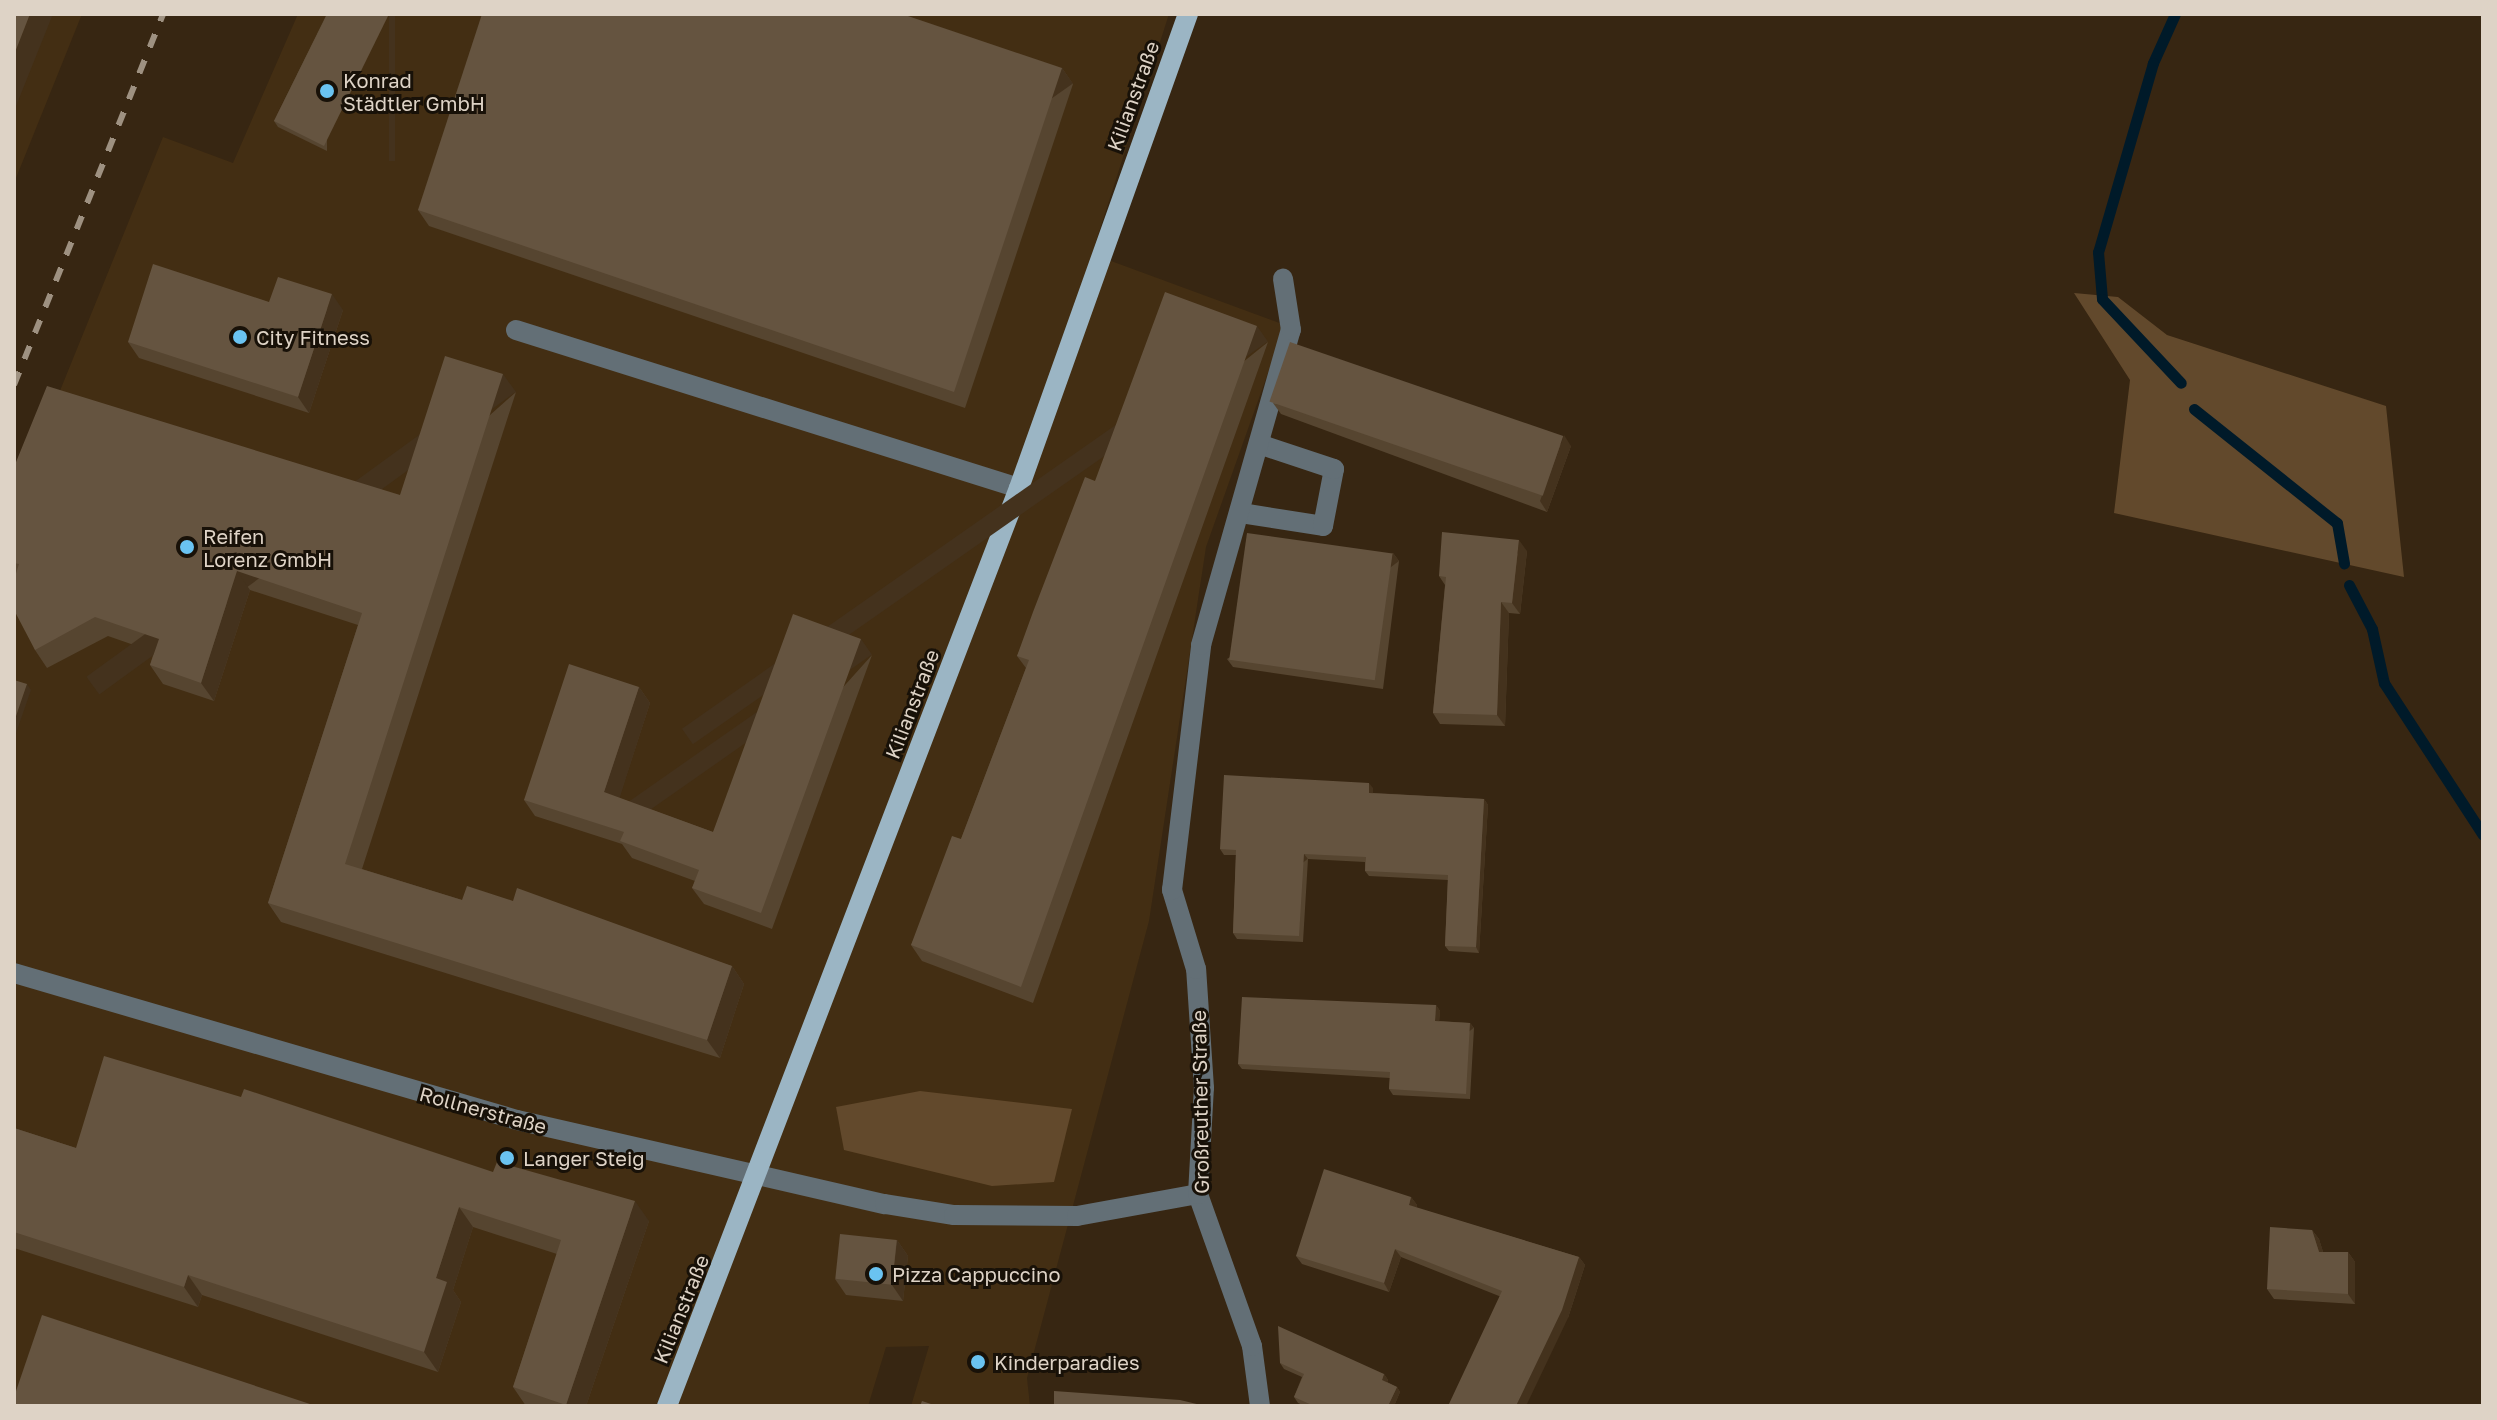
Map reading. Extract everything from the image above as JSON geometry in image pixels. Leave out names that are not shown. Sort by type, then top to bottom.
[{"type":"main road","name":"Kilianstraße","points":[[667,1406],[759,1179],[1019,488],[1188,14]]},
{"type":"street","name":"Großreuther Straße","points":[[1260,1406],[1248,1332],[1198,1194],[1204,1088],[1196,969],[1172,890],[1201,645],[1291,330],[1283,279]]},
{"type":"street","points":[[516,330],[1019,488]]},
{"type":"street","points":[[1241,513],[1323,526],[1334,469],[1259,444]]},
{"type":"street","name":"Rollnerstraße","points":[[14,973],[517,1120],[759,1179],[954,1215],[1077,1216],[1198,1194]]},
{"type":"shaded area","points":[[14,14],[82,14],[14,183]]},
{"type":"shaded area","points":[[298,14],[1169,14],[1092,254],[1285,325],[1206,547],[1149,921],[1027,1378],[1030,1406],[911,1406],[929,1346],[886,1347],[868,1406],[14,1406],[14,504],[163,137],[233,163]]},
{"type":"shaded area","points":[[2074,293],[2118,297],[2167,335],[2386,406],[2404,577],[2114,513],[2130,380]]},
{"type":"shaded area","points":[[920,1091],[1072,1109],[1054,1182],[992,1186],[844,1150],[836,1107]]},
{"type":"building","points":[[14,14],[30,14],[14,55]]},
{"type":"building","name":"Konrad Städtler GmbH","points":[[327,14],[389,14],[324,146],[274,121]]},
{"type":"building","points":[[482,14],[902,14],[1062,68],[954,392],[418,210]]},
{"type":"building","name":"City Fitness","points":[[153,264],[269,302],[278,277],[332,294],[298,397],[128,342]]},
{"type":"building","points":[[1165,292],[1257,326],[1021,987],[911,945],[952,836],[961,839],[1029,660],[1017,656],[1033,612],[1085,477],[1095,481]]},
{"type":"building","points":[[1290,342],[1563,436],[1543,496],[1269,402]]},
{"type":"building","points":[[445,356],[503,374],[345,864],[462,900],[467,886],[513,901],[517,888],[732,966],[707,1040],[268,903],[362,613],[237,571],[201,683],[150,665],[159,639],[95,617],[35,650],[14,610],[14,580],[19,564],[14,563],[14,467],[47,386],[400,495]]},
{"type":"building","points":[[1442,532],[1519,540],[1512,603],[1501,602],[1497,715],[1433,713],[1446,577],[1439,576]]},
{"type":"building","points":[[1247,533],[1393,553],[1375,680],[1229,660]]},
{"type":"building","points":[[793,614],[861,639],[761,913],[692,888],[699,870],[620,841],[624,832],[524,800],[569,664],[639,687],[604,792],[713,832]]},
{"type":"building","points":[[14,680],[27,684],[14,722]]},
{"type":"building","points":[[1224,775],[1369,783],[1369,793],[1484,799],[1476,947],[1445,946],[1448,875],[1365,871],[1366,857],[1304,854],[1299,936],[1233,933],[1236,850],[1220,849]]},
{"type":"building","points":[[1242,997],[1436,1005],[1435,1021],[1470,1023],[1466,1094],[1389,1089],[1390,1072],[1238,1064]]},
{"type":"building","points":[[104,1056],[241,1097],[244,1089],[493,1172],[497,1162],[635,1201],[566,1405],[513,1387],[561,1240],[459,1207],[436,1278],[447,1282],[424,1352],[188,1275],[184,1287],[14,1232],[14,1128],[76,1148]]},
{"type":"building","points":[[1324,1169],[1411,1197],[1409,1205],[1579,1257],[1562,1310],[1516,1406],[1448,1406],[1502,1291],[1395,1249],[1384,1283],[1296,1256]]},
{"type":"building","points":[[2270,1227],[2312,1230],[2319,1252],[2348,1252],[2348,1294],[2267,1289]]},
{"type":"building","points":[[840,1234],[897,1240],[892,1285],[835,1279]]},
{"type":"building","points":[[42,1315],[316,1406],[14,1406],[14,1397]]},
{"type":"building","points":[[1278,1326],[1384,1374],[1382,1380],[1397,1387],[1388,1406],[1314,1406],[1294,1397],[1304,1374],[1280,1363]]},
{"type":"building","points":[[1054,1391],[1180,1400],[1205,1406],[1054,1406]]},
{"type":"building","points":[[922,1401],[937,1406],[920,1406]]},
{"type":"waterway","points":[[2175,14],[2153,63],[2098,252],[2102,299],[2181,383]]},
{"type":"waterway","points":[[2194,409],[2337,523],[2344,563]]},
{"type":"waterway","points":[[2349,585],[2372,629],[2384,683],[2483,835]]},
{"type":"railway","points":[[14,385],[163,14]]},
{"type":"place","name":"Konrad Städtler GmbH","points":[[327,91]]},
{"type":"place","name":"City Fitness","points":[[240,337]]},
{"type":"place","name":"Reifen Lorenz GmbH","points":[[187,547]]},
{"type":"place","name":"Langer Steig","points":[[507,1158]]},
{"type":"place","name":"Pizza Cappuccino","points":[[876,1274]]},
{"type":"place","name":"Kinderparadies","points":[[978,1362]]}]
